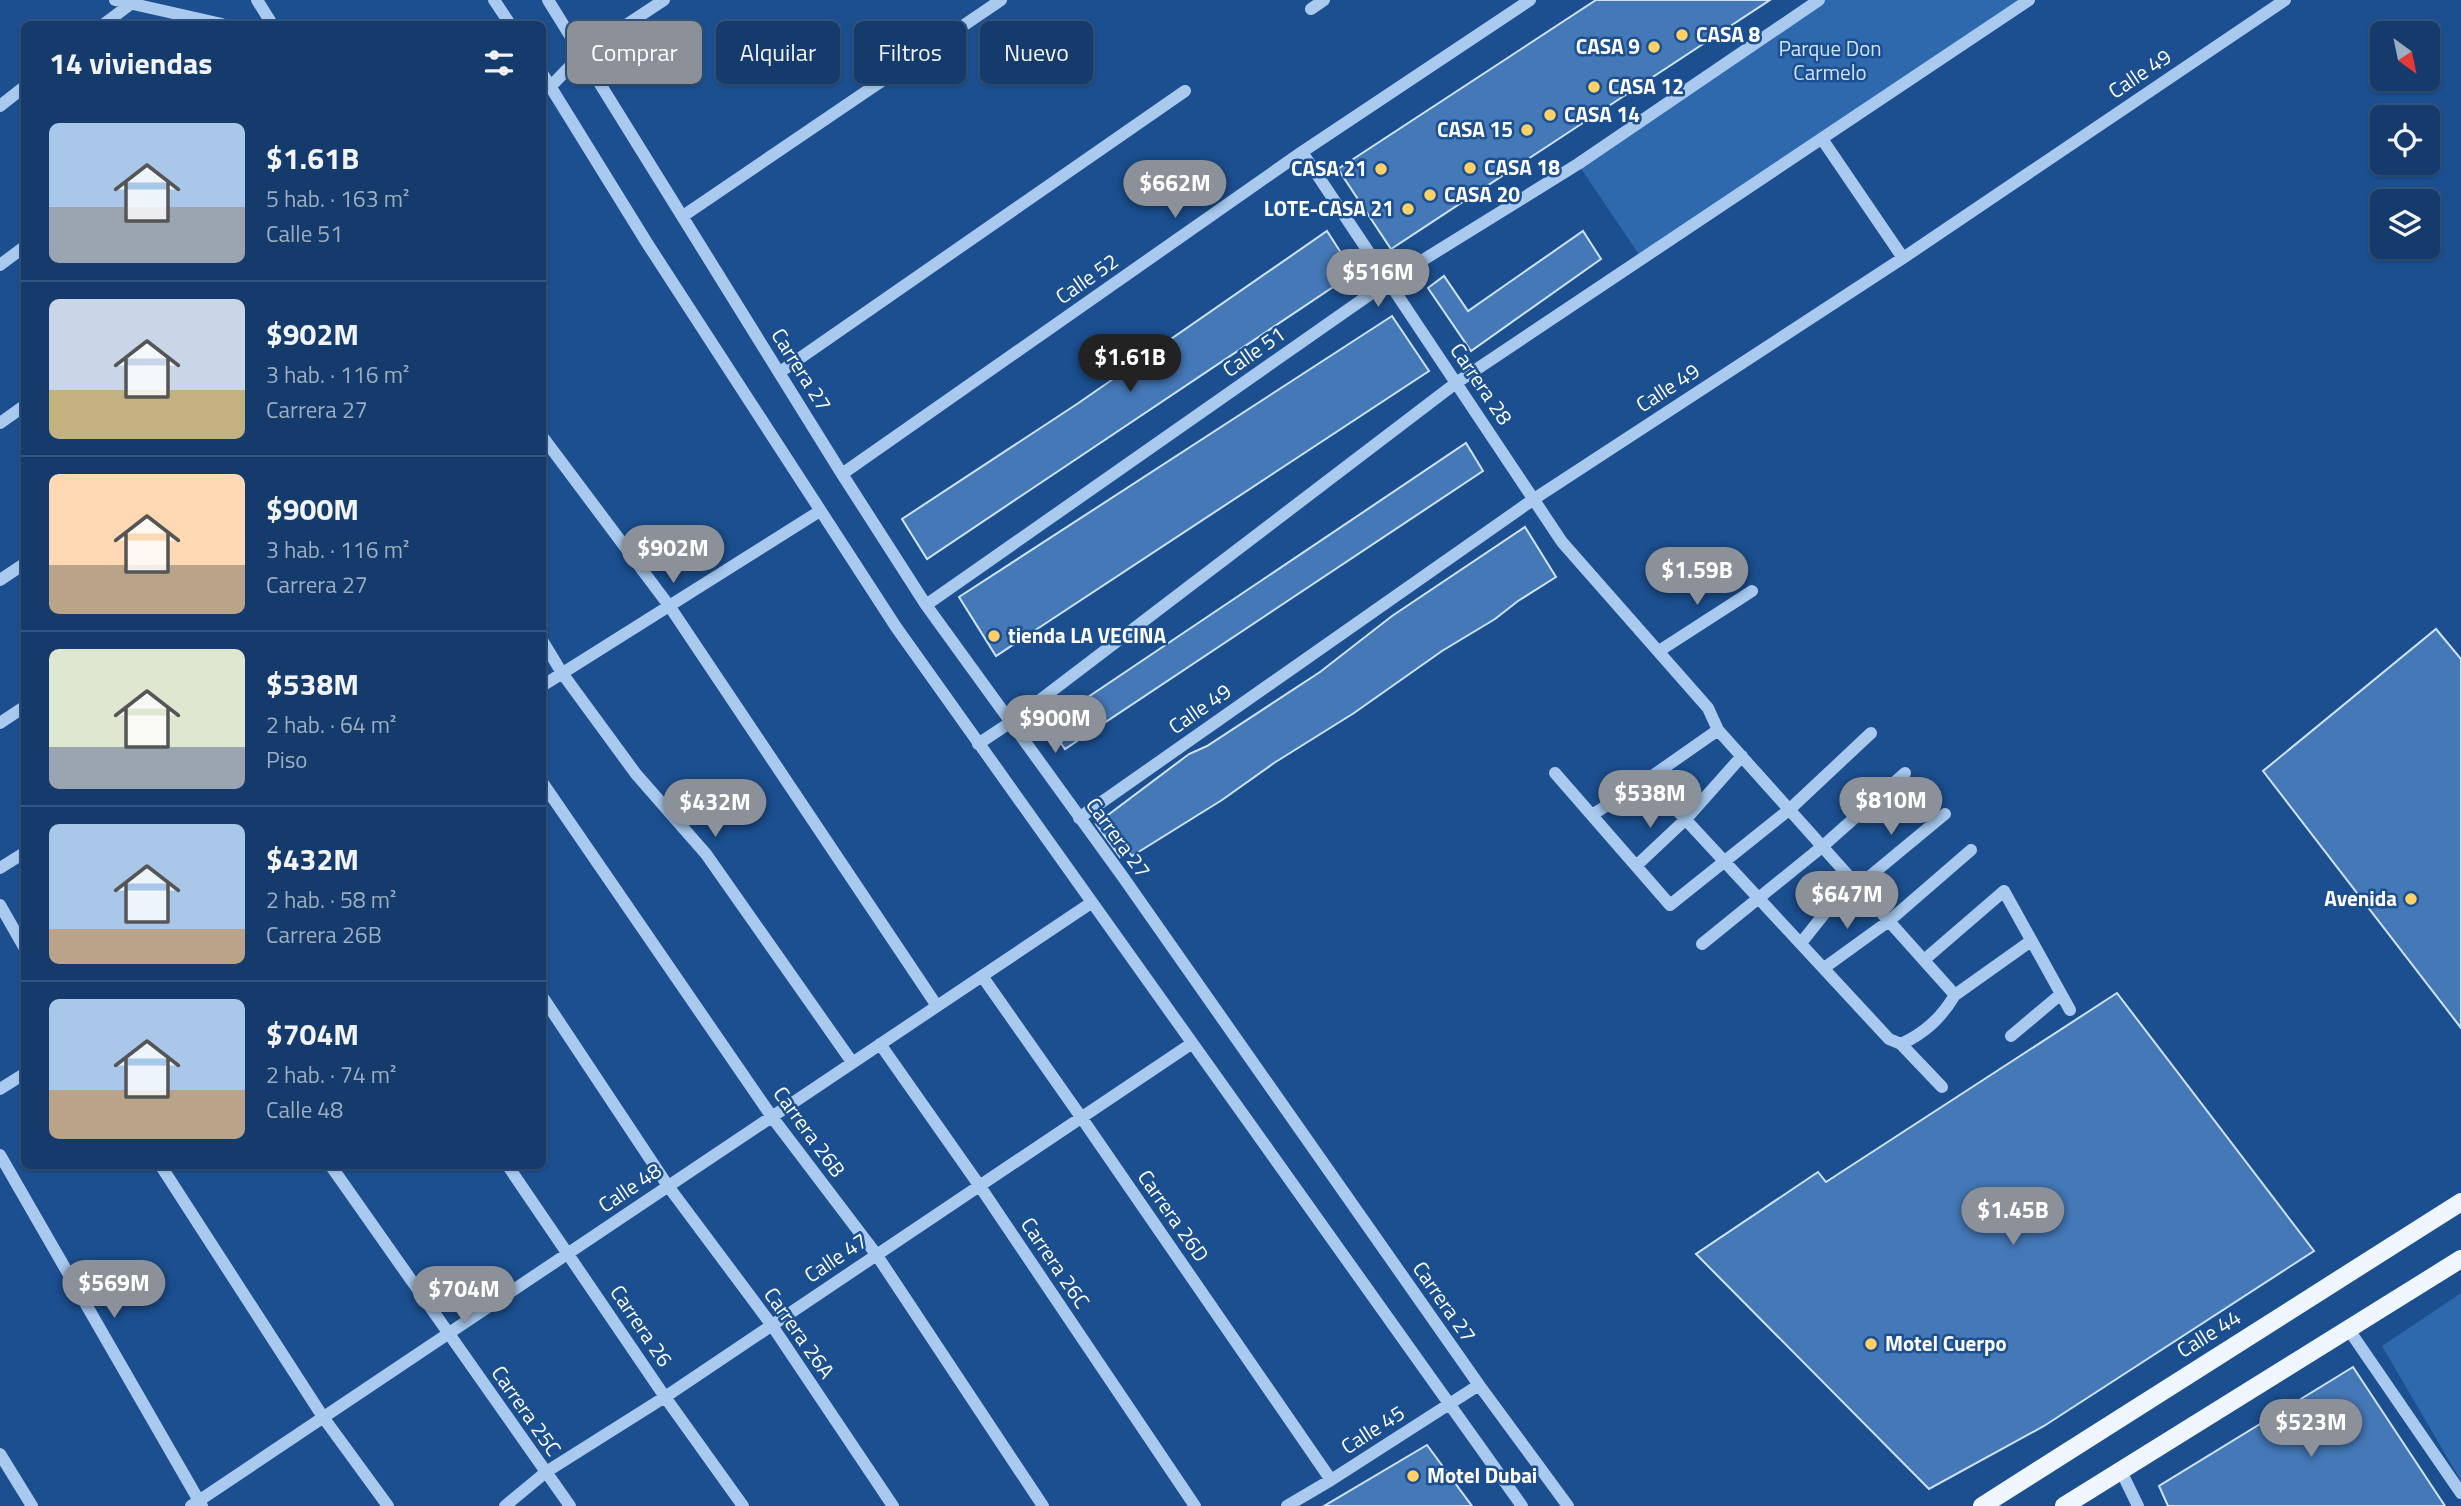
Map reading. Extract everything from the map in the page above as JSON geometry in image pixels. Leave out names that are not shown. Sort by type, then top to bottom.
[{"type":"main road","name":"Calle 44","points":[[1982,1506],[2461,1202]]},
{"type":"main road","points":[[2064,1506],[2461,1259]]},
{"type":"street","points":[[115,0],[209,21]]},
{"type":"street","points":[[257,0],[270,21]]},
{"type":"street","points":[[494,0],[508,21]]},
{"type":"street","name":"Carrera 27","points":[[548,0],[567,30]]},
{"type":"street","points":[[632,21],[664,0]]},
{"type":"street","points":[[683,216],[1001,0]]},
{"type":"street","points":[[1311,9],[1324,0]]},
{"type":"street","name":"Calle 52","points":[[842,474],[1302,152],[1530,0]]},
{"type":"street","name":"Calle 51","points":[[926,604],[1389,281],[1578,164],[1819,0]]},
{"type":"street","points":[[978,744],[1011,722],[1457,383],[2029,0]]},
{"type":"street","name":"Calle 49","points":[[1079,818],[1534,499],[1903,258],[2279,2]]},
{"type":"street","points":[[108,21],[132,3]]},
{"type":"street","points":[[552,85],[567,70]]},
{"type":"street","points":[[546,78],[647,243],[896,627],[1522,1506]]},
{"type":"street","name":"Carrera 27","points":[[601,84],[842,474],[926,604],[1123,877],[1479,1385],[1568,1506]]},
{"type":"street","points":[[0,106],[21,89]]},
{"type":"street","points":[[780,372],[1185,91]]},
{"type":"street","points":[[1822,139],[1903,258]]},
{"type":"street","name":"Carrera 28","points":[[1302,152],[1562,541],[1708,708],[1718,730],[1955,995]]},
{"type":"street","points":[[0,265],[21,249]]},
{"type":"street","points":[[0,423],[21,408]]},
{"type":"street","points":[[546,441],[670,607],[937,1006]]},
{"type":"street","points":[[546,683],[820,511]]},
{"type":"street","points":[[0,580],[21,566]]},
{"type":"street","points":[[1659,651],[1752,591]]},
{"type":"street","points":[[546,647],[562,673],[636,774],[706,855],[852,1062]]},
{"type":"street","points":[[0,723],[21,709]]},
{"type":"street","points":[[1592,815],[1718,730]]},
{"type":"street","points":[[1555,773],[1670,905],[1790,809],[1871,733]]},
{"type":"street","points":[[1636,866],[1686,818],[1742,756]]},
{"type":"street","points":[[1702,944],[1823,846],[1905,773]]},
{"type":"street","points":[[1648,779],[1889,1039],[1901,1044],[1942,1087]]},
{"type":"street","name":"Carrera 26B","points":[[546,788],[772,1117],[876,1254],[1043,1506]]},
{"type":"street","points":[[1801,943],[1855,883],[1945,814]]},
{"type":"street","points":[[1824,968],[1889,922],[1971,850]]},
{"type":"street","points":[[0,868],[21,854]]},
{"type":"street","points":[[1924,960],[2004,891],[2070,1010]]},
{"type":"street","name":"Calle 48","points":[[197,1504],[1091,903]]},
{"type":"street","points":[[0,905],[21,942]]},
{"type":"street","points":[[1901,1044],[1919,1035],[1945,1013],[1955,995],[2031,941]]},
{"type":"street","name":"Carrera 26D","points":[[982,976],[1331,1480]]},
{"type":"street","points":[[2011,1036],[2062,994]]},
{"type":"street","name":"Carrera 26A","points":[[546,1002],[668,1186],[771,1325],[893,1506]]},
{"type":"street","name":"Carrera 26C","points":[[880,1044],[979,1185],[1195,1506]]},
{"type":"street","name":"Calle 47","points":[[505,1506],[546,1472],[665,1397],[1191,1044]]},
{"type":"street","points":[[0,1089],[21,1076]]},
{"type":"street","points":[[0,1155],[197,1504]]},
{"type":"street","points":[[163,1169],[323,1418],[388,1506]]},
{"type":"street","name":"Carrera 25C","points":[[333,1169],[569,1506]]},
{"type":"street","name":"Carrera 26","points":[[510,1169],[665,1397],[743,1506]]},
{"type":"street","points":[[2349,1330],[2461,1493]]},
{"type":"street","name":"Calle 45","points":[[1287,1506],[1479,1385]]},
{"type":"street","points":[[0,1454],[32,1506]]},
{"type":"street","points":[[2121,1471],[2138,1506]]},
{"type":"green space","name":"Parque Don Carmelo","points":[[1811,0],[2030,0],[1642,259],[1578,164]]},
{"type":"green space","points":[[2461,1293],[2461,1481],[2382,1346]]},
{"type":"building","points":[[1596,0],[1770,0],[1391,249],[1338,169]]},
{"type":"building","points":[[1327,231],[1354,273],[927,559],[902,519],[1077,404]]},
{"type":"building","points":[[1583,231],[1601,259],[1471,351],[1428,288],[1444,276],[1468,311]]},
{"type":"building","points":[[1392,316],[1429,371],[996,656],[959,597]]},
{"type":"building","points":[[1466,443],[1483,471],[1065,749],[1048,724]]},
{"type":"building","points":[[1525,527],[1556,577],[1222,800],[1132,856],[1128,851],[1120,857],[1096,824],[1189,754],[1207,746],[1320,672],[1392,616]]},
{"type":"building","name":"Avenida","points":[[2436,629],[2461,659],[2461,1028],[2263,771]]},
{"type":"building","points":[[2117,993],[2314,1251],[2044,1426],[1929,1489],[1696,1254],[1818,1172],[1826,1182]]},
{"type":"building","points":[[2353,1367],[2445,1506],[2168,1506],[2159,1486]]},
{"type":"building","name":"Motel Dubai","points":[[1427,1445],[1472,1506],[1324,1506]]},
{"type":"place","name":"CASA 8","points":[[1682,35]]},
{"type":"place","name":"CASA 9","points":[[1654,47]]},
{"type":"place","name":"CASA 12","points":[[1594,87]]},
{"type":"place","name":"CASA 14","points":[[1550,115]]},
{"type":"place","name":"CASA 15","points":[[1527,130]]},
{"type":"place","name":"CASA 18","points":[[1470,168]]},
{"type":"place","name":"CASA 21","points":[[1381,169]]},
{"type":"place","name":"CASA 20","points":[[1430,195]]},
{"type":"place","name":"LOTE-CASA 21","points":[[1408,209]]},
{"type":"place","name":"tienda LA VECINA","points":[[994,636]]},
{"type":"place","name":"Avenida","points":[[2411,899]]},
{"type":"place","name":"Motel Cuerpo","points":[[1871,1344]]},
{"type":"place","name":"Motel Dubai","points":[[1413,1476]]}]
